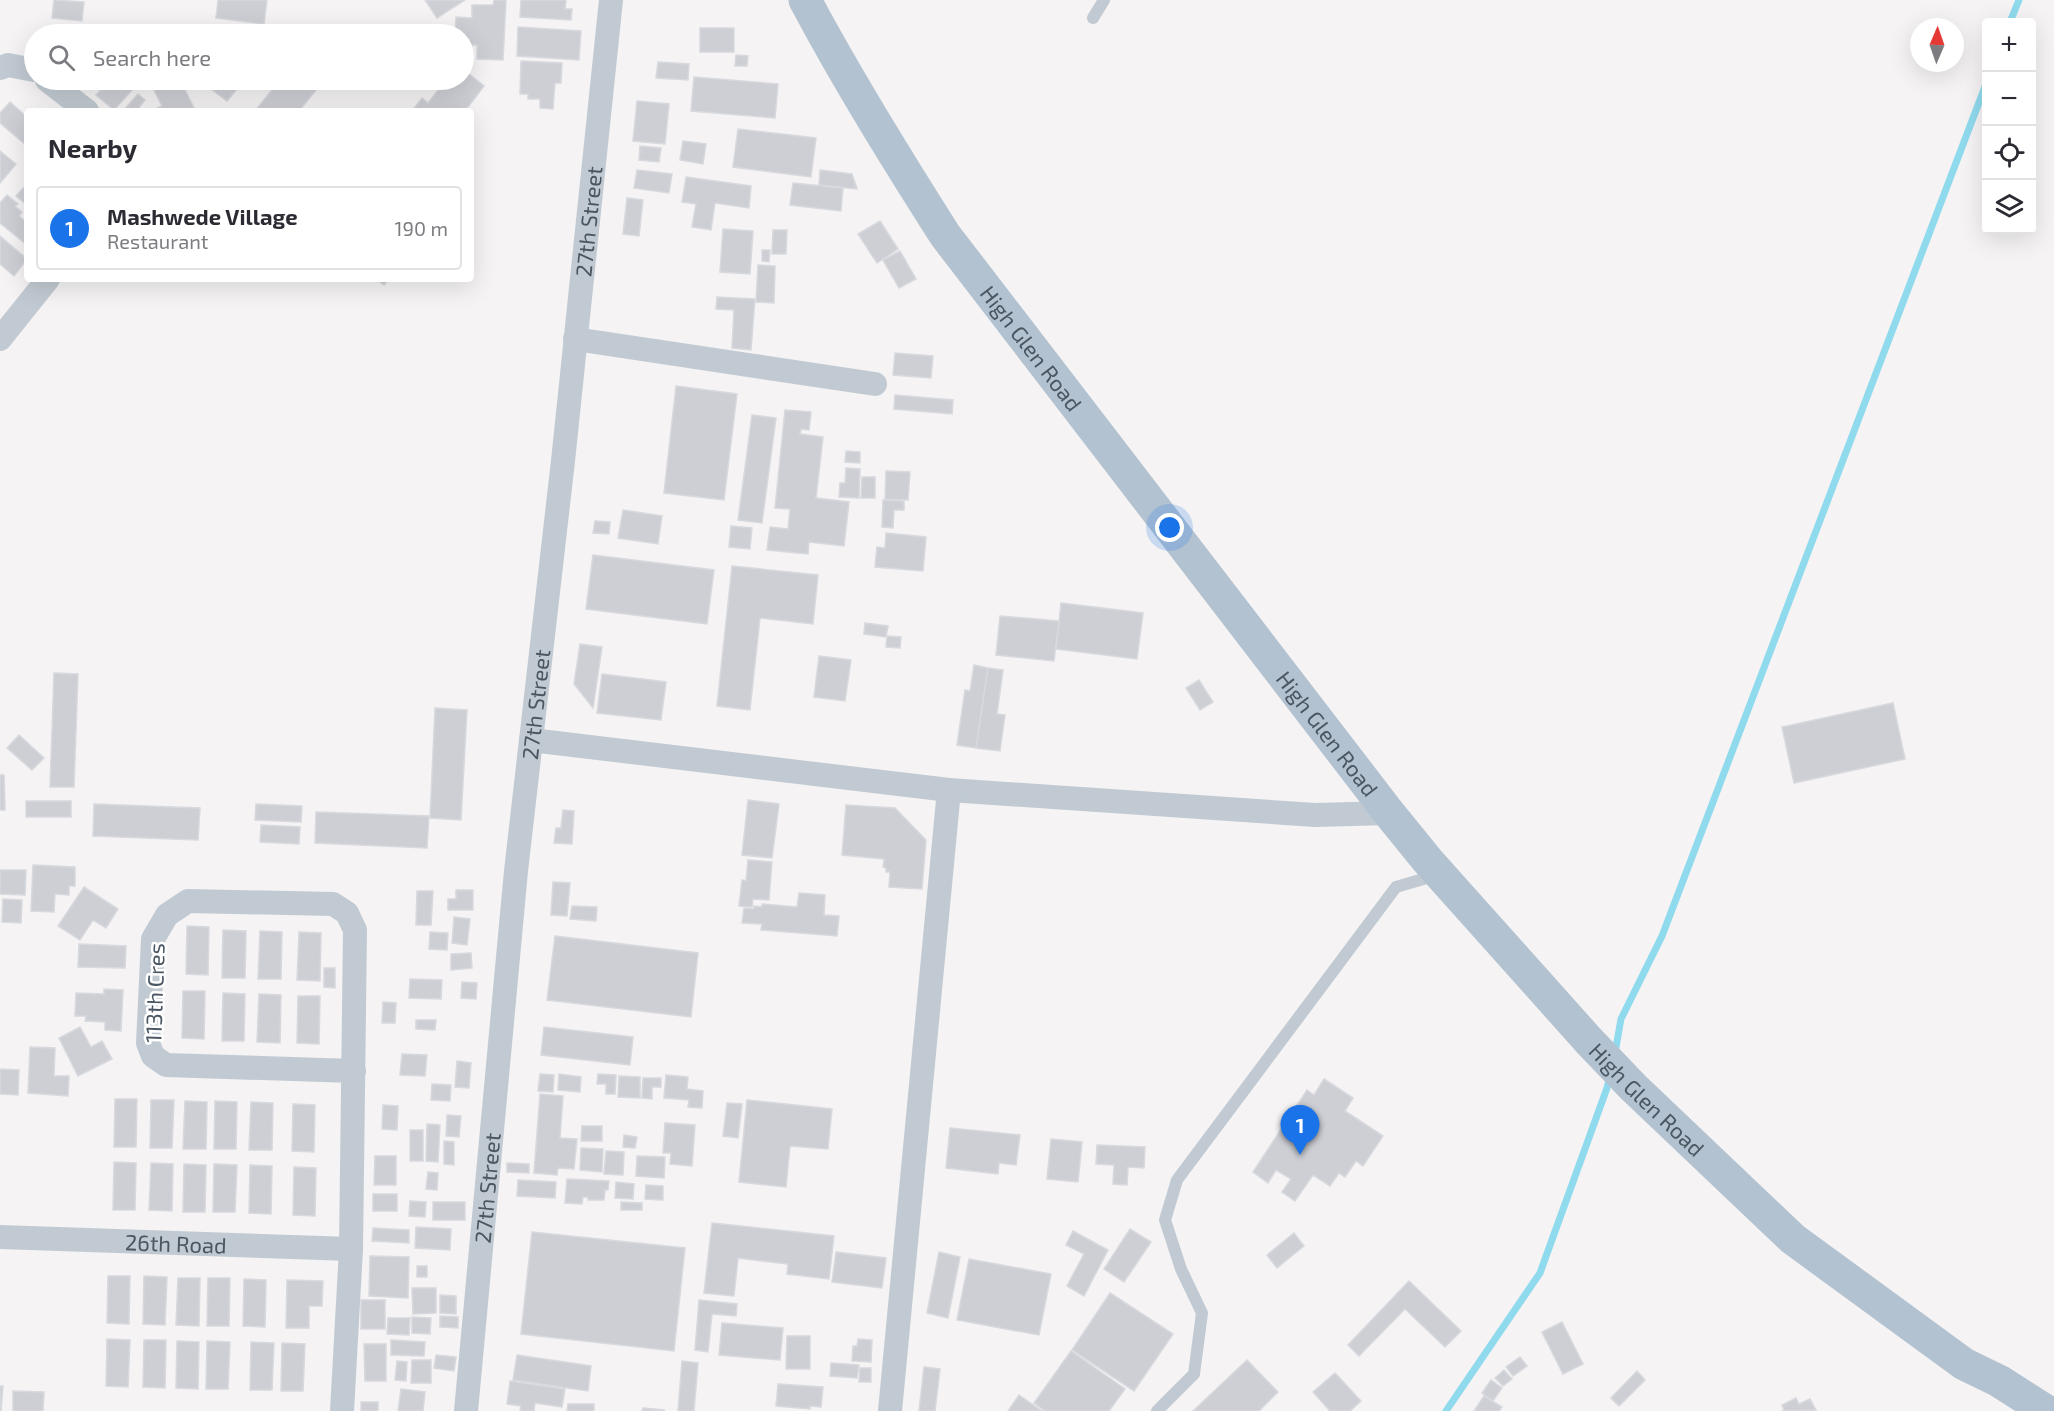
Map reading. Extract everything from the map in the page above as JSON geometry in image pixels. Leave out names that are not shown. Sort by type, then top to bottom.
[{"type":"main road","name":"High Glen Road","points":[[805,0],[864,105],[945,235],[1389,813],[1440,874],[1633,1087],[1793,1239],[1964,1364],[1999,1381],[2046,1411]]},
{"type":"main road","name":"High Glen Road","points":[[1964,1364],[1985,1390],[2014,1411]]},
{"type":"street","name":"27th Street","points":[[466,1411],[514,894],[611,0]]},
{"type":"street","points":[[0,68],[8,65],[24,68]]},
{"type":"street","points":[[60,90],[83,108]]},
{"type":"street","points":[[0,339],[46,282]]},
{"type":"street","points":[[575,339],[875,384]]},
{"type":"street","points":[[531,740],[950,790],[1315,815],[1389,813]]},
{"type":"street","points":[[890,1411],[950,790]]},
{"type":"street","name":"113th Cres","points":[[188,901],[333,904],[347,914],[355,930],[354,1071],[166,1065],[153,1056],[148,1043],[153,939],[167,915],[188,901]]},
{"type":"street","points":[[342,1411],[351,1249],[354,1071]]},
{"type":"street","name":"26th Road","points":[[0,1237],[351,1249]]},
{"type":"lane","points":[[1092,18],[1104,0]]},
{"type":"lane","points":[[1156,1411],[1194,1374],[1202,1313],[1181,1269],[1164,1220],[1177,1180],[1396,887],[1440,874]]},
{"type":"building","points":[[54,0],[84,2],[82,21],[52,18]]},
{"type":"building","points":[[218,0],[267,0],[264,24],[216,18]]},
{"type":"building","points":[[425,0],[465,0],[437,18]]},
{"type":"building","points":[[494,0],[506,0],[503,60],[477,59],[474,24],[456,24],[456,17],[472,18],[472,5],[493,5]]},
{"type":"building","points":[[521,0],[566,0],[565,9],[572,9],[571,20],[520,17]]},
{"type":"building","points":[[518,27],[581,31],[579,60],[517,56]]},
{"type":"building","points":[[700,28],[734,28],[734,52],[700,52]]},
{"type":"building","points":[[736,55],[748,56],[747,66],[735,66]]},
{"type":"building","points":[[521,61],[562,63],[561,83],[555,83],[553,109],[540,108],[540,99],[528,99],[528,94],[520,94]]},
{"type":"building","points":[[658,62],[689,64],[688,80],[656,78]]},
{"type":"building","points":[[694,77],[778,84],[775,118],[691,111]]},
{"type":"building","points":[[474,78],[484,86],[467,108],[414,108],[422,98],[428,103],[438,90],[474,90]]},
{"type":"building","points":[[101,90],[132,90],[116,108],[112,108],[96,95]]},
{"type":"building","points":[[154,90],[185,90],[194,108],[158,108],[162,106]]},
{"type":"building","points":[[212,90],[236,90],[227,101]]},
{"type":"building","points":[[272,90],[316,90],[301,108],[257,108]]},
{"type":"building","points":[[138,94],[145,100],[139,108],[126,108]]},
{"type":"building","points":[[637,101],[669,104],[665,144],[633,141]]},
{"type":"building","points":[[10,102],[24,114],[24,143],[0,123],[0,113]]},
{"type":"building","points":[[738,129],[816,138],[811,177],[733,167]]},
{"type":"building","points":[[683,141],[706,144],[703,164],[680,160]]},
{"type":"building","points":[[640,146],[661,148],[659,162],[639,160]]},
{"type":"building","points":[[0,151],[16,164],[0,183]]},
{"type":"building","points":[[637,170],[672,174],[669,193],[634,188]]},
{"type":"building","points":[[820,170],[852,174],[857,189],[819,185]]},
{"type":"building","points":[[686,177],[751,186],[749,208],[715,203],[711,230],[692,227],[696,204],[682,202]]},
{"type":"building","points":[[793,183],[843,188],[841,211],[790,205]]},
{"type":"building","points":[[24,187],[24,203],[16,196]]},
{"type":"building","points":[[7,195],[18,204],[15,206],[22,212],[19,216],[24,220],[24,243],[0,223],[0,203]]},
{"type":"building","points":[[627,198],[643,200],[639,236],[623,234]]},
{"type":"building","points":[[880,221],[898,249],[877,263],[858,234]]},
{"type":"building","points":[[723,229],[753,231],[750,274],[720,272]]},
{"type":"building","points":[[773,230],[787,230],[786,254],[772,254]]},
{"type":"building","points":[[0,236],[24,256],[24,263],[14,276],[0,264]]},
{"type":"building","points":[[762,250],[770,250],[769,262],[762,261]]},
{"type":"building","points":[[900,251],[916,279],[899,288],[883,260]]},
{"type":"building","points":[[758,265],[775,266],[774,303],[756,302]]},
{"type":"building","points":[[717,297],[755,299],[751,350],[732,348],[734,310],[716,309]]},
{"type":"building","points":[[895,353],[933,356],[931,378],[893,375]]},
{"type":"building","points":[[676,386],[737,394],[724,500],[664,493]]},
{"type":"building","points":[[895,395],[953,400],[952,414],[894,409]]},
{"type":"building","points":[[785,410],[811,412],[809,430],[801,429],[800,434],[823,437],[816,498],[849,502],[844,546],[809,542],[808,554],[767,550],[770,527],[788,529],[790,509],[775,508]]},
{"type":"building","points":[[752,415],[776,418],[762,523],[738,520]]},
{"type":"building","points":[[846,451],[860,452],[860,463],[845,462]]},
{"type":"building","points":[[846,468],[860,469],[859,498],[839,497],[840,483],[845,483]]},
{"type":"building","points":[[886,471],[910,472],[908,500],[885,499]]},
{"type":"building","points":[[862,477],[875,477],[875,498],[861,498]]},
{"type":"building","points":[[883,500],[904,501],[904,510],[894,510],[893,528],[882,527]]},
{"type":"building","points":[[623,510],[662,516],[658,544],[618,538]]},
{"type":"building","points":[[595,521],[610,522],[609,534],[593,533]]},
{"type":"building","points":[[731,526],[752,528],[750,549],[729,547]]},
{"type":"building","points":[[886,533],[926,537],[923,571],[875,567],[877,547],[885,548]]},
{"type":"building","points":[[593,555],[714,570],[707,624],[586,609]]},
{"type":"building","points":[[732,566],[818,575],[813,624],[760,618],[750,710],[717,706]]},
{"type":"building","points":[[1061,603],[1143,613],[1137,659],[1056,649]]},
{"type":"building","points":[[1000,616],[1059,621],[1054,661],[996,655]]},
{"type":"building","points":[[865,623],[888,626],[886,637],[864,634]]},
{"type":"building","points":[[887,636],[901,637],[900,648],[886,647]]},
{"type":"building","points":[[580,644],[602,647],[593,708],[574,684]]},
{"type":"building","points":[[819,656],[851,660],[845,701],[814,697]]},
{"type":"building","points":[[974,665],[988,668],[976,748],[957,745],[965,690],[970,691]]},
{"type":"building","points":[[988,668],[1003,670],[997,714],[1005,715],[1000,751],[976,748]]},
{"type":"building","points":[[54,673],[78,674],[74,787],[50,787]]},
{"type":"building","points":[[602,674],[666,682],[661,720],[597,713]]},
{"type":"building","points":[[1199,680],[1213,702],[1200,710],[1186,688]]},
{"type":"building","points":[[1893,703],[1905,759],[1794,783],[1782,727]]},
{"type":"building","points":[[435,708],[467,710],[461,820],[430,818]]},
{"type":"building","points":[[19,735],[44,758],[32,770],[7,748]]},
{"type":"building","points":[[0,775],[4,775],[5,810],[0,810]]},
{"type":"building","points":[[748,800],[779,804],[772,858],[742,855]]},
{"type":"building","points":[[26,801],[71,801],[71,817],[26,817]]},
{"type":"building","points":[[94,804],[200,808],[198,840],[93,836]]},
{"type":"building","points":[[256,804],[302,806],[301,822],[255,820]]},
{"type":"building","points":[[846,805],[895,808],[926,840],[922,889],[889,887],[890,872],[886,872],[886,868],[883,867],[884,859],[842,855]]},
{"type":"building","points":[[563,810],[574,811],[572,844],[554,843],[556,828],[561,828]]},
{"type":"building","points":[[316,812],[429,816],[427,848],[315,843]]},
{"type":"building","points":[[261,825],[300,827],[299,844],[260,842]]},
{"type":"building","points":[[748,860],[772,862],[769,900],[753,899],[752,907],[739,906],[742,880],[746,881]]},
{"type":"building","points":[[33,865],[75,867],[75,886],[69,886],[69,895],[55,894],[54,912],[31,911]]},
{"type":"building","points":[[0,870],[26,870],[25,895],[0,894]]},
{"type":"building","points":[[553,882],[570,883],[567,916],[551,915]]},
{"type":"building","points":[[84,887],[118,909],[106,928],[93,920],[80,940],[58,926]]},
{"type":"building","points":[[456,890],[473,890],[473,910],[448,910],[448,899],[456,899]]},
{"type":"building","points":[[417,891],[433,891],[431,925],[416,925]]},
{"type":"building","points":[[799,893],[825,895],[824,915],[839,916],[837,936],[761,930],[762,924],[742,923],[744,908],[754,909],[754,906],[762,907],[762,904],[797,907]]},
{"type":"building","points":[[3,899],[22,900],[21,923],[2,922]]},
{"type":"building","points":[[572,906],[597,907],[596,921],[570,919]]},
{"type":"building","points":[[454,917],[470,919],[467,945],[452,943]]},
{"type":"building","points":[[187,926],[209,927],[208,975],[186,974]]},
{"type":"building","points":[[223,930],[246,931],[245,978],[222,978]]},
{"type":"building","points":[[260,931],[282,932],[281,979],[258,979]]},
{"type":"building","points":[[299,932],[321,933],[320,981],[297,980]]},
{"type":"building","points":[[430,932],[448,933],[447,950],[429,949]]},
{"type":"building","points":[[555,936],[698,953],[691,1017],[547,1000]]},
{"type":"building","points":[[79,944],[126,946],[125,968],[78,967]]},
{"type":"building","points":[[471,953],[472,968],[451,970],[451,954]]},
{"type":"building","points":[[324,968],[335,968],[335,988],[324,987]]},
{"type":"building","points":[[410,979],[442,980],[441,999],[409,998]]},
{"type":"building","points":[[462,982],[477,983],[476,999],[461,998]]},
{"type":"building","points":[[104,989],[123,990],[121,1031],[105,1030],[105,1022],[85,1021],[86,1016],[75,1016],[76,993],[104,994]]},
{"type":"building","points":[[183,991],[205,991],[204,1039],[182,1038]]},
{"type":"building","points":[[223,993],[245,994],[244,1041],[222,1041]]},
{"type":"building","points":[[259,994],[281,995],[280,1043],[257,1042]]},
{"type":"building","points":[[298,996],[320,996],[319,1044],[297,1043]]},
{"type":"building","points":[[383,1002],[396,1003],[395,1023],[382,1023]]},
{"type":"building","points":[[416,1020],[436,1020],[435,1030],[416,1029]]},
{"type":"building","points":[[80,1027],[91,1047],[102,1041],[112,1059],[78,1076],[59,1038]]},
{"type":"building","points":[[544,1027],[633,1037],[630,1065],[541,1055]]},
{"type":"building","points":[[30,1047],[55,1048],[54,1076],[69,1076],[68,1096],[28,1093]]},
{"type":"building","points":[[402,1054],[427,1055],[425,1076],[400,1075]]},
{"type":"building","points":[[457,1061],[471,1063],[469,1088],[455,1087]]},
{"type":"building","points":[[0,1069],[19,1070],[18,1095],[0,1094]]},
{"type":"building","points":[[540,1074],[554,1075],[553,1092],[538,1091]]},
{"type":"building","points":[[559,1074],[581,1077],[580,1092],[558,1090]]},
{"type":"building","points":[[598,1074],[616,1075],[615,1094],[606,1094],[606,1084],[597,1084]]},
{"type":"building","points":[[666,1075],[688,1077],[687,1089],[703,1091],[702,1108],[688,1107],[689,1100],[664,1098]]},
{"type":"building","points":[[619,1076],[640,1077],[640,1098],[618,1097]]},
{"type":"building","points":[[643,1078],[661,1078],[661,1087],[652,1087],[652,1099],[642,1098]]},
{"type":"building","points":[[1324,1079],[1353,1098],[1345,1111],[1383,1136],[1363,1166],[1356,1161],[1345,1177],[1339,1173],[1330,1186],[1313,1175],[1295,1201],[1282,1192],[1291,1179],[1276,1170],[1268,1183],[1253,1172],[1307,1090],[1314,1095]]},
{"type":"building","points":[[432,1084],[451,1085],[450,1101],[431,1100]]},
{"type":"building","points":[[540,1094],[563,1096],[560,1138],[577,1139],[574,1169],[558,1168],[557,1175],[534,1173]]},
{"type":"building","points":[[115,1099],[137,1099],[136,1147],[114,1147]]},
{"type":"building","points":[[151,1100],[174,1100],[172,1148],[150,1148]]},
{"type":"building","points":[[747,1100],[832,1109],[828,1149],[790,1146],[786,1187],[739,1182]]},
{"type":"building","points":[[185,1101],[207,1102],[206,1149],[183,1149]]},
{"type":"building","points":[[215,1101],[237,1102],[236,1149],[214,1149]]},
{"type":"building","points":[[251,1102],[273,1103],[272,1150],[249,1150]]},
{"type":"building","points":[[727,1103],[742,1104],[738,1138],[723,1136]]},
{"type":"building","points":[[293,1104],[315,1105],[314,1152],[292,1151]]},
{"type":"building","points":[[383,1105],[398,1106],[397,1130],[382,1129]]},
{"type":"building","points":[[447,1115],[461,1116],[459,1137],[446,1136]]},
{"type":"building","points":[[665,1123],[695,1125],[692,1166],[670,1164],[671,1153],[663,1153]]},
{"type":"building","points":[[427,1124],[440,1125],[438,1162],[426,1161]]},
{"type":"building","points":[[582,1126],[602,1126],[602,1141],[581,1141]]},
{"type":"building","points":[[950,1128],[1020,1135],[1016,1165],[999,1163],[998,1174],[946,1168]]},
{"type":"building","points":[[410,1130],[423,1130],[423,1161],[410,1161]]},
{"type":"building","points":[[624,1135],[637,1137],[635,1148],[623,1147]]},
{"type":"building","points":[[1051,1139],[1082,1142],[1078,1182],[1047,1179]]},
{"type":"building","points":[[444,1141],[454,1142],[454,1165],[444,1164]]},
{"type":"building","points":[[1097,1145],[1145,1147],[1144,1168],[1128,1167],[1127,1185],[1113,1184],[1114,1165],[1096,1164]]},
{"type":"building","points":[[581,1148],[603,1149],[602,1172],[580,1170]]},
{"type":"building","points":[[606,1151],[624,1152],[623,1175],[604,1174]]},
{"type":"building","points":[[375,1156],[396,1156],[396,1185],[374,1185]]},
{"type":"building","points":[[637,1156],[665,1157],[664,1178],[636,1176]]},
{"type":"building","points":[[114,1162],[136,1163],[135,1210],[113,1210]]},
{"type":"building","points":[[151,1163],[173,1164],[172,1211],[149,1210]]},
{"type":"building","points":[[507,1163],[529,1164],[529,1173],[507,1172]]},
{"type":"building","points":[[184,1164],[206,1165],[205,1212],[183,1212]]},
{"type":"building","points":[[214,1164],[237,1165],[235,1212],[213,1212]]},
{"type":"building","points":[[250,1165],[272,1166],[271,1214],[249,1213]]},
{"type":"building","points":[[294,1167],[316,1168],[315,1216],[293,1215]]},
{"type":"building","points":[[428,1172],[438,1173],[437,1190],[426,1189]]},
{"type":"building","points":[[567,1179],[609,1181],[604,1200],[588,1200],[588,1197],[583,1197],[582,1204],[565,1203]]},
{"type":"building","points":[[518,1180],[556,1182],[555,1198],[517,1196]]},
{"type":"building","points":[[616,1182],[634,1184],[633,1199],[615,1198]]},
{"type":"building","points":[[646,1185],[663,1186],[663,1200],[645,1199]]},
{"type":"building","points":[[373,1194],[397,1194],[397,1211],[373,1211]]},
{"type":"building","points":[[410,1201],[426,1202],[425,1217],[409,1216]]},
{"type":"building","points":[[433,1202],[465,1202],[465,1220],[433,1220]]},
{"type":"building","points":[[621,1202],[642,1203],[642,1210],[621,1210]]},
{"type":"building","points":[[712,1223],[834,1236],[829,1279],[787,1274],[788,1264],[738,1258],[734,1296],[704,1293]]},
{"type":"building","points":[[416,1227],[451,1229],[450,1250],[415,1248]]},
{"type":"building","points":[[373,1228],[409,1230],[409,1243],[372,1241]]},
{"type":"building","points":[[1130,1229],[1151,1242],[1124,1282],[1104,1269]]},
{"type":"building","points":[[1073,1231],[1108,1250],[1084,1296],[1067,1286],[1084,1254],[1066,1245]]},
{"type":"building","points":[[532,1232],[685,1248],[674,1351],[521,1334]]},
{"type":"building","points":[[1294,1233],[1304,1246],[1277,1268],[1267,1255]]},
{"type":"building","points":[[836,1252],[886,1258],[882,1288],[832,1282]]},
{"type":"building","points":[[939,1252],[960,1257],[948,1318],[927,1313]]},
{"type":"building","points":[[370,1256],[409,1257],[408,1298],[369,1296]]},
{"type":"building","points":[[969,1259],[1051,1274],[1039,1335],[957,1320]]},
{"type":"building","points":[[417,1266],[427,1266],[427,1277],[417,1277]]},
{"type":"building","points":[[108,1276],[130,1276],[129,1324],[107,1323]]},
{"type":"building","points":[[144,1276],[167,1277],[165,1325],[143,1324]]},
{"type":"building","points":[[178,1278],[200,1278],[199,1326],[176,1325]]},
{"type":"building","points":[[208,1278],[230,1278],[229,1326],[207,1326]]},
{"type":"building","points":[[244,1279],[266,1280],[265,1327],[243,1326]]},
{"type":"building","points":[[287,1280],[323,1281],[322,1306],[309,1306],[309,1328],[286,1328]]},
{"type":"building","points":[[1409,1281],[1461,1331],[1445,1347],[1405,1309],[1359,1356],[1348,1345]]},
{"type":"building","points":[[412,1288],[436,1288],[436,1313],[413,1314]]},
{"type":"building","points":[[1110,1293],[1173,1334],[1134,1391],[1072,1350]]},
{"type":"building","points":[[440,1295],[456,1296],[456,1314],[440,1313]]},
{"type":"building","points":[[361,1300],[385,1300],[385,1329],[361,1329]]},
{"type":"building","points":[[699,1300],[737,1304],[736,1316],[712,1314],[708,1352],[695,1350]]},
{"type":"building","points":[[440,1316],[458,1317],[458,1328],[440,1327]]},
{"type":"building","points":[[412,1317],[431,1318],[430,1334],[412,1333]]},
{"type":"building","points":[[388,1318],[410,1318],[409,1335],[387,1334]]},
{"type":"building","points":[[1562,1322],[1583,1364],[1563,1374],[1542,1332]]},
{"type":"building","points":[[722,1323],[783,1328],[780,1360],[719,1355]]},
{"type":"building","points":[[787,1336],[810,1336],[810,1369],[786,1369]]},
{"type":"building","points":[[107,1339],[130,1340],[128,1387],[106,1386]]},
{"type":"building","points":[[858,1339],[872,1340],[871,1362],[852,1361],[853,1346],[857,1346]]},
{"type":"building","points":[[144,1340],[166,1340],[165,1388],[143,1387]]},
{"type":"building","points":[[391,1340],[425,1342],[424,1356],[391,1355]]},
{"type":"building","points":[[177,1341],[199,1342],[198,1389],[176,1388]]},
{"type":"building","points":[[207,1341],[230,1342],[228,1389],[206,1389]]},
{"type":"building","points":[[251,1342],[274,1343],[272,1390],[250,1390]]},
{"type":"building","points":[[282,1343],[305,1344],[303,1391],[281,1391]]},
{"type":"building","points":[[364,1344],[386,1344],[386,1381],[365,1381]]},
{"type":"building","points":[[1071,1351],[1125,1389],[1109,1411],[1045,1411],[1034,1403]]},
{"type":"building","points":[[436,1355],[456,1357],[454,1371],[434,1368]]},
{"type":"building","points":[[517,1355],[591,1366],[588,1391],[513,1380]]},
{"type":"building","points":[[1520,1357],[1527,1366],[1513,1376],[1506,1367]]},
{"type":"building","points":[[412,1360],[431,1360],[431,1383],[411,1383]]},
{"type":"building","points":[[1247,1360],[1278,1392],[1259,1411],[1193,1411]]},
{"type":"building","points":[[397,1361],[407,1362],[406,1381],[395,1380]]},
{"type":"building","points":[[682,1361],[698,1363],[694,1411],[678,1411]]},
{"type":"building","points":[[831,1363],[859,1365],[857,1378],[830,1376]]},
{"type":"building","points":[[924,1367],[940,1369],[935,1411],[919,1411]]},
{"type":"building","points":[[860,1368],[871,1368],[871,1382],[859,1382]]},
{"type":"building","points":[[1504,1370],[1512,1379],[1503,1386],[1495,1378]]},
{"type":"building","points":[[1637,1371],[1645,1380],[1619,1406],[1611,1398]]},
{"type":"building","points":[[1335,1373],[1361,1401],[1350,1411],[1330,1411],[1313,1392]]},
{"type":"building","points":[[1491,1380],[1502,1388],[1493,1401],[1482,1393]]},
{"type":"building","points":[[510,1381],[565,1389],[562,1407],[535,1403],[534,1411],[520,1411],[521,1406],[507,1404]]},
{"type":"building","points":[[778,1384],[823,1387],[821,1407],[810,1406],[810,1409],[776,1406]]},
{"type":"building","points":[[0,1386],[3,1386],[1,1411],[0,1411]]},
{"type":"building","points":[[401,1389],[425,1392],[423,1411],[398,1411]]},
{"type":"building","points":[[13,1391],[44,1392],[43,1411],[13,1411]]},
{"type":"building","points":[[1019,1395],[1042,1411],[1008,1411]]},
{"type":"building","points":[[1484,1396],[1502,1407],[1499,1411],[1474,1411]]},
{"type":"building","points":[[1796,1398],[1799,1404],[1810,1399],[1816,1410],[1782,1411],[1784,1410],[1782,1405]]},
{"type":"building","points":[[361,1402],[378,1402],[378,1411],[361,1411]]},
{"type":"building","points":[[568,1404],[594,1404],[594,1411],[567,1411]]},
{"type":"building","points":[[643,1408],[664,1410],[664,1411],[642,1411]]},
{"type":"waterway","points":[[2012,18],[2019,0]]},
{"type":"waterway","points":[[1615,1053],[1621,1019],[1662,936],[1982,95]]},
{"type":"waterway","points":[[1446,1411],[1540,1273],[1610,1076]]},
{"type":"place","name":"Mashwede Village","points":[[1300,1155]]}]
